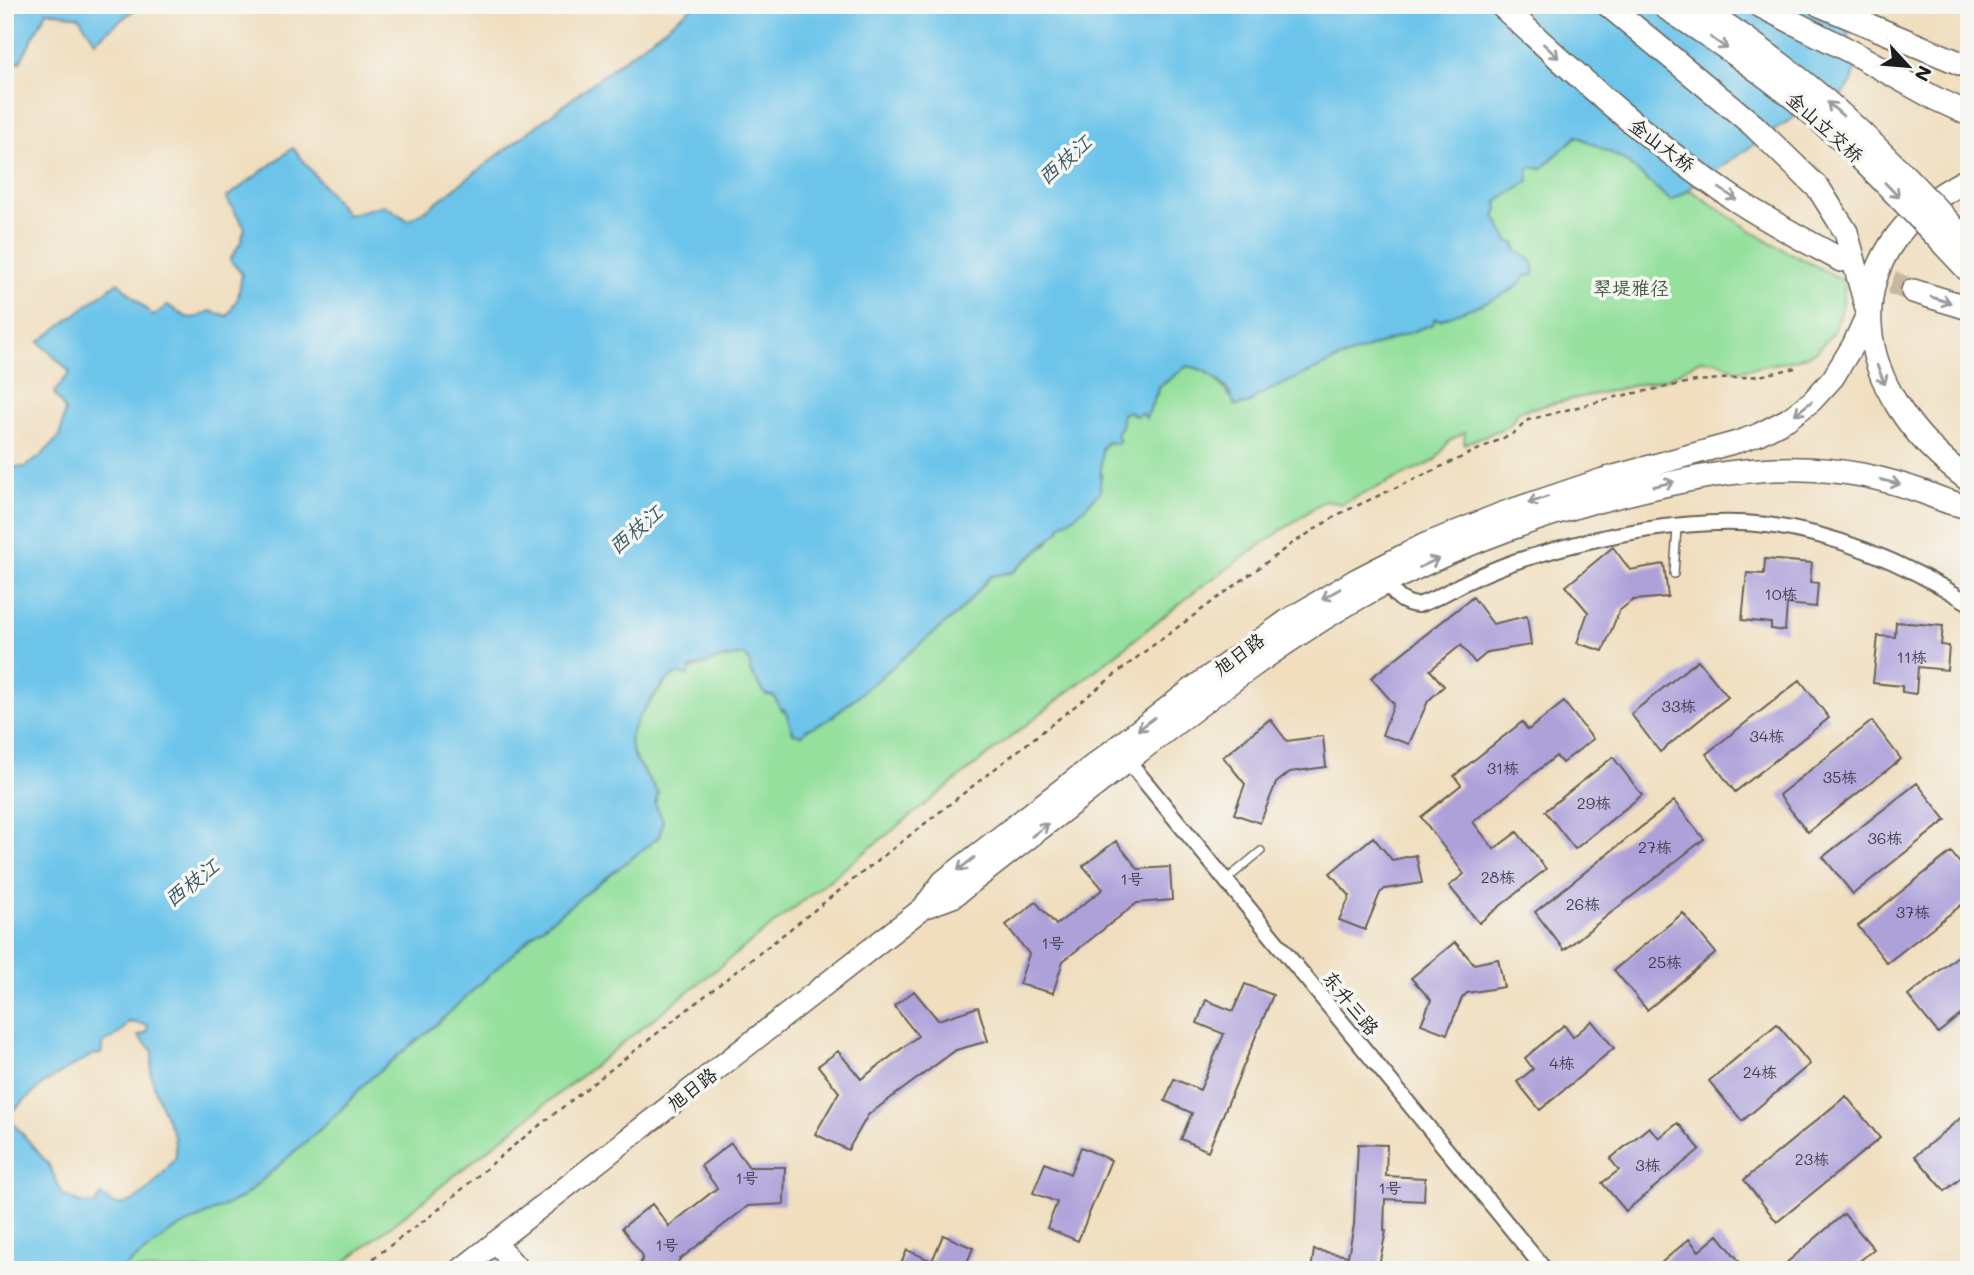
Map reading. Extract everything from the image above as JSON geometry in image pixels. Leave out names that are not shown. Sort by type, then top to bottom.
[{"type":"main road","name":"金山大桥","points":[[1501,5],[1571,70],[1657,143],[1744,205],[1847,256]]},
{"type":"main road","points":[[1608,5],[1753,125],[1807,176],[1835,212],[1846,232],[1847,256],[1868,312],[1873,352],[1890,396],[1917,434],[1969,480]]},
{"type":"main road","name":"金山立交桥","points":[[1662,5],[1742,59],[1805,107],[1868,165],[1969,271]]},
{"type":"main road","name":"金山立交桥","points":[[1696,5],[1776,60],[1844,116],[1969,244]]},
{"type":"main road","points":[[1759,5],[1963,112]]},
{"type":"main road","points":[[1820,5],[1969,66]]},
{"type":"main road","points":[[1601,490],[1757,435],[1800,411],[1822,390],[1843,363],[1868,312],[1880,268],[1894,240],[1920,210],[1950,188],[1969,179]]},
{"type":"main road","points":[[1913,291],[1969,308]]},
{"type":"main road","points":[[1601,490],[1785,469],[1862,475],[1922,491],[1955,505],[1969,506]]},
{"type":"main road","name":"旭日路","points":[[923,908],[953,897],[1207,700],[1272,653],[1343,608],[1475,542],[1601,490]]},
{"type":"main road","name":"旭日路","points":[[460,1270],[923,908],[943,881],[1198,684],[1289,619],[1355,580],[1443,536],[1520,507],[1601,490]]},
{"type":"main road","points":[[495,1242],[519,1270]]},
{"type":"street","points":[[1389,583],[1401,600],[1418,605],[1490,571],[1531,556],[1591,541],[1677,527],[1752,524],[1821,536],[1875,554],[1969,603]]},
{"type":"street","name":"东升三路","points":[[1128,761],[1545,1270]]},
{"type":"lane","points":[[1674,574],[1677,527]]},
{"type":"lane","points":[[1226,880],[1261,850]]},
{"type":"path","points":[[357,1270],[433,1214],[540,1125],[1144,652],[1290,544],[1339,514],[1514,433],[1528,421],[1616,397],[1696,381],[1759,376],[1795,368]]},
{"type":"green space","name":"翠堤雅径","points":[[1577,136],[1623,159],[1671,201],[1690,190],[1770,243],[1845,281],[1842,310],[1832,334],[1816,352],[1795,360],[1737,371],[1717,361],[1700,360],[1668,378],[1519,411],[1509,426],[1464,444],[1465,432],[1449,441],[1435,461],[1341,504],[1325,500],[1201,587],[335,1270],[121,1270],[172,1231],[243,1197],[336,1115],[366,1082],[438,1023],[537,931],[659,837],[663,820],[655,804],[658,793],[638,763],[630,747],[629,736],[633,724],[670,677],[720,659],[745,655],[751,672],[766,695],[775,695],[780,708],[807,729],[827,721],[959,612],[991,576],[1013,572],[1047,544],[1060,524],[1087,504],[1102,475],[1100,457],[1103,449],[1107,442],[1117,444],[1119,441],[1116,434],[1122,424],[1122,414],[1128,411],[1141,413],[1146,418],[1160,387],[1187,366],[1195,367],[1213,377],[1235,406],[1250,403],[1256,396],[1341,358],[1433,324],[1435,318],[1440,320],[1514,289],[1520,283],[1516,244],[1508,241],[1495,216],[1497,202],[1528,181],[1528,171],[1532,166],[1541,169]]},
{"type":"water","points":[[5,5],[140,5],[95,41],[79,17],[47,11],[20,62],[5,63]]},
{"type":"water","name":"西枝江","points":[[695,5],[1843,5],[1855,72],[1851,84],[1842,95],[1816,105],[1787,122],[1671,201],[1623,159],[1577,136],[1541,169],[1531,167],[1528,171],[1529,181],[1497,202],[1495,216],[1508,241],[1516,244],[1515,250],[1529,260],[1535,270],[1534,275],[1526,276],[1511,290],[1487,302],[1440,320],[1435,318],[1433,324],[1341,358],[1257,396],[1250,403],[1235,406],[1217,379],[1202,370],[1187,366],[1159,387],[1146,418],[1141,413],[1136,416],[1128,411],[1122,414],[1122,424],[1116,434],[1120,441],[1117,444],[1107,442],[1102,448],[1100,491],[1082,510],[1061,524],[1060,530],[1013,572],[991,576],[959,612],[827,721],[807,729],[802,735],[793,733],[785,710],[780,708],[774,696],[766,695],[750,671],[750,663],[745,655],[690,668],[688,676],[680,673],[672,677],[658,690],[641,714],[631,737],[634,755],[658,793],[655,804],[663,820],[659,837],[537,931],[438,1023],[366,1082],[336,1115],[243,1197],[172,1231],[121,1270],[5,1270],[5,465],[25,467],[41,456],[60,436],[65,410],[54,393],[70,372],[39,342],[118,282],[153,316],[168,305],[193,318],[210,311],[228,316],[238,298],[242,274],[230,260],[241,242],[245,228],[226,198],[293,148],[347,215],[384,205],[408,220],[426,210]],"holes":[[[129,1022],[148,1025],[147,1032],[138,1036],[153,1051],[151,1074],[174,1136],[176,1157],[150,1188],[132,1201],[115,1204],[101,1195],[95,1205],[80,1203],[63,1195],[49,1165],[7,1116],[43,1084],[92,1055],[101,1054],[103,1044],[121,1032]]]},
{"type":"building","points":[[1613,547],[1630,570],[1664,564],[1668,597],[1633,600],[1619,611],[1603,651],[1577,643],[1588,612],[1566,586]]},
{"type":"building","points":[[1765,559],[1812,563],[1810,582],[1818,583],[1816,607],[1787,604],[1785,631],[1771,629],[1771,623],[1742,620],[1747,573],[1764,574]]},
{"type":"building","points":[[1473,597],[1493,624],[1527,616],[1531,645],[1488,652],[1475,663],[1461,645],[1430,670],[1444,686],[1428,701],[1409,744],[1382,735],[1394,704],[1371,678]]},
{"type":"building","points":[[1896,622],[1943,626],[1941,645],[1949,646],[1947,670],[1918,667],[1916,694],[1902,692],[1902,686],[1873,683],[1878,636],[1895,637]]},
{"type":"building","points":[[1698,660],[1728,697],[1660,752],[1631,714]]},
{"type":"building","points":[[1800,680],[1829,718],[1735,792],[1706,754]]},
{"type":"building","points":[[1564,702],[1593,739],[1562,763],[1556,756],[1473,822],[1494,849],[1517,832],[1546,869],[1479,923],[1449,886],[1464,874],[1421,817],[1461,785],[1454,776],[1522,722],[1528,730]]},
{"type":"building","points":[[1270,719],[1287,741],[1323,736],[1326,767],[1290,772],[1276,783],[1260,823],[1234,814],[1245,784],[1223,757]]},
{"type":"building","points":[[1872,721],[1901,759],[1808,832],[1779,795]]},
{"type":"building","points":[[1613,757],[1642,795],[1575,849],[1545,811]]},
{"type":"building","points":[[1917,783],[1946,820],[1853,894],[1823,857]]},
{"type":"building","points":[[1674,801],[1704,839],[1564,950],[1535,912]]},
{"type":"building","points":[[1373,837],[1392,860],[1416,855],[1422,883],[1385,889],[1380,893],[1365,930],[1339,920],[1350,896],[1330,873]]},
{"type":"building","points":[[1116,841],[1138,869],[1170,867],[1172,900],[1137,903],[1063,961],[1053,993],[1019,984],[1029,954],[1006,925],[1036,902],[1056,925],[1103,889],[1083,866]]},
{"type":"building","points":[[1951,852],[1969,875],[1969,899],[1887,963],[1858,926]]},
{"type":"building","points":[[1683,913],[1716,953],[1647,1010],[1614,970]]},
{"type":"building","points":[[1455,942],[1474,964],[1498,959],[1504,987],[1467,993],[1462,998],[1447,1034],[1421,1024],[1431,1000],[1411,978]]},
{"type":"building","points":[[1969,947],[1969,1008],[1938,1033],[1908,996]]},
{"type":"building","points":[[1245,984],[1273,995],[1208,1151],[1181,1139],[1192,1113],[1165,1101],[1174,1079],[1200,1090],[1224,1034],[1197,1023],[1206,1000],[1233,1011]]},
{"type":"building","points":[[914,991],[938,1020],[978,1007],[988,1041],[956,1050],[868,1115],[848,1150],[815,1134],[839,1092],[818,1066],[838,1051],[861,1079],[918,1036],[894,1006]]},
{"type":"building","points":[[1592,1021],[1614,1048],[1540,1110],[1517,1082],[1533,1069],[1525,1058],[1564,1025],[1573,1037]]},
{"type":"building","points":[[1777,1024],[1810,1064],[1742,1121],[1709,1081]]},
{"type":"building","points":[[1846,1096],[1880,1138],[1777,1222],[1744,1180]]},
{"type":"building","points":[[1969,1111],[1969,1171],[1945,1191],[1915,1156]]},
{"type":"building","points":[[1678,1123],[1700,1149],[1626,1211],[1602,1183],[1619,1170],[1610,1159],[1649,1127],[1659,1138]]},
{"type":"building","points":[[731,1143],[749,1167],[785,1167],[784,1204],[748,1206],[679,1260],[676,1270],[639,1270],[643,1256],[622,1228],[652,1204],[669,1226],[717,1188],[701,1166]]},
{"type":"building","points":[[1358,1144],[1387,1145],[1386,1176],[1425,1178],[1424,1201],[1385,1199],[1386,1231],[1378,1270],[1311,1270],[1314,1250],[1348,1256],[1354,1225]]},
{"type":"building","points":[[1081,1147],[1111,1160],[1078,1241],[1047,1228],[1057,1202],[1033,1193],[1045,1163],[1070,1174]]},
{"type":"building","points":[[1844,1214],[1874,1249],[1849,1270],[1778,1270]]},
{"type":"building","points":[[943,1235],[973,1248],[964,1270],[898,1270],[907,1250],[932,1261]]},
{"type":"building","points":[[1718,1235],[1740,1262],[1730,1270],[1653,1270],[1689,1239],[1699,1251]]},
{"type":"tunnel","points":[[1860,270],[1913,291]]}]
